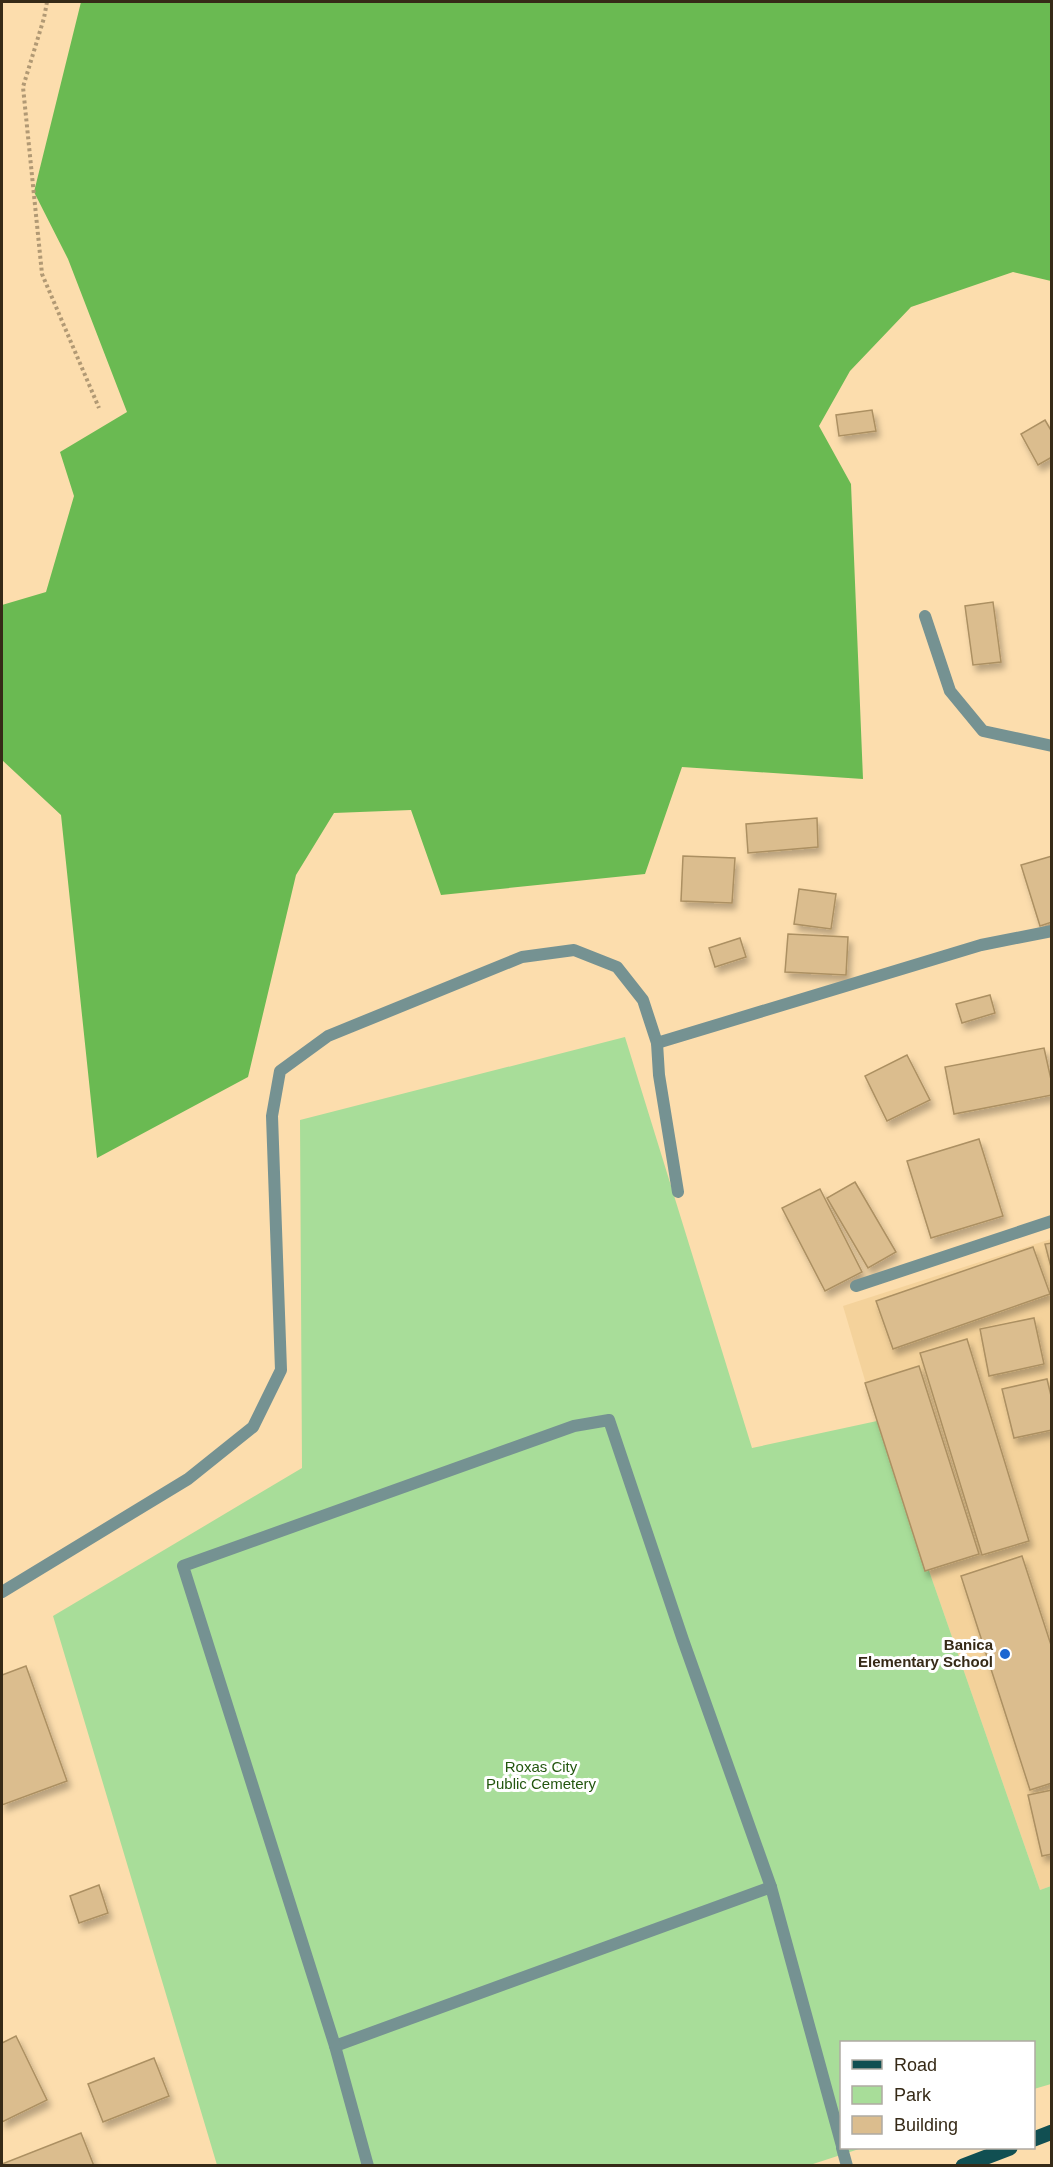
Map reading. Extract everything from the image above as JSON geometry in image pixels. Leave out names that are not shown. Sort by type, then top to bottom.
[{"type":"main road","points":[[1035,2139],[1052,2132]]},
{"type":"main road","points":[[963,2166],[1007,2149]]},
{"type":"street","points":[[925,616],[950,692],[983,731],[1052,746]]},
{"type":"street","points":[[657,1043],[981,945],[1052,931]]},
{"type":"street","points":[[2,1592],[188,1479],[252,1426],[281,1370],[272,1116],[280,1071],[328,1036],[522,957],[574,950],[617,967],[643,1000],[657,1043],[659,1075],[678,1192]]},
{"type":"street","points":[[856,1286],[1052,1221]]},
{"type":"street","points":[[368,2166],[335,2046],[183,1566],[574,1426],[609,1420],[683,1640],[771,1887],[840,2140]]},
{"type":"street","points":[[335,2046],[771,1887]]},
{"type":"street","points":[[843,2149],[847,2166]]},
{"type":"path","points":[[47,2],[23,87],[42,274],[99,408]]},
{"type":"shaded area","name":"Banica Elementary School","points":[[1051,1239],[1051,1886],[1040,1890],[877,1421],[843,1306]]},
{"type":"green space","points":[[81,2],[1052,2],[1051,281],[1013,272],[911,307],[850,371],[819,426],[851,484],[863,779],[682,767],[645,874],[441,895],[411,810],[334,813],[296,875],[248,1077],[97,1158],[61,815],[2,760],[2,605],[46,592],[74,496],[60,452],[127,412],[68,259],[34,192]]},
{"type":"green space","name":"Roxas City Public Cemetery","points":[[625,1037],[752,1448],[877,1421],[1040,1890],[1051,1886],[1051,2084],[1035,2089],[1035,2041],[840,2041],[840,2149],[859,2149],[810,2165],[217,2165],[53,1616],[302,1468],[300,1120]]},
{"type":"building","points":[[872,410],[876,431],[839,436],[836,415]]},
{"type":"building","points":[[1045,420],[1052,432],[1052,457],[1038,465],[1021,434]]},
{"type":"building","points":[[993,602],[1001,662],[973,665],[965,606]]},
{"type":"building","points":[[817,818],[818,847],[748,853],[746,824]]},
{"type":"building","points":[[683,856],[735,858],[732,903],[681,901]]},
{"type":"building","points":[[1052,856],[1052,922],[1040,926],[1021,865]]},
{"type":"building","points":[[799,889],[836,894],[831,929],[794,924]]},
{"type":"building","points":[[788,934],[848,937],[846,975],[785,972]]},
{"type":"building","points":[[740,938],[746,957],[715,967],[709,948]]},
{"type":"building","points":[[990,995],[995,1013],[962,1023],[956,1004]]},
{"type":"building","points":[[1044,1048],[1052,1084],[1052,1095],[954,1114],[945,1067]]},
{"type":"building","points":[[907,1055],[930,1100],[887,1121],[865,1076]]},
{"type":"building","points":[[979,1139],[1003,1216],[931,1238],[907,1161]]},
{"type":"building","points":[[855,1182],[896,1252],[868,1268],[827,1198]]},
{"type":"building","points":[[820,1189],[862,1272],[825,1291],[782,1208]]},
{"type":"building","points":[[1052,1243],[1052,1271],[1045,1244]]},
{"type":"building","points":[[1033,1247],[1050,1294],[893,1349],[876,1301]]},
{"type":"building","points":[[1034,1318],[1044,1364],[989,1376],[980,1329]]},
{"type":"building","points":[[967,1339],[1029,1541],[982,1555],[920,1353]]},
{"type":"building","points":[[919,1366],[979,1554],[925,1571],[865,1383]]},
{"type":"building","points":[[1047,1379],[1052,1400],[1052,1430],[1014,1438],[1002,1389]]},
{"type":"building","points":[[1022,1556],[1052,1648],[1052,1783],[1030,1790],[961,1576]]},
{"type":"building","points":[[26,1666],[67,1781],[2,1805],[2,1675]]},
{"type":"building","points":[[1052,1790],[1052,1854],[1042,1856],[1028,1795]]},
{"type":"building","points":[[99,1885],[108,1913],[79,1923],[70,1896]]},
{"type":"building","points":[[16,2036],[47,2100],[2,2122],[2,2043]]},
{"type":"building","points":[[154,2058],[169,2096],[103,2122],[88,2084]]},
{"type":"building","points":[[81,2133],[94,2166],[2,2166],[2,2164]]},
{"type":"place","name":"Banica Elementary School","points":[[1005,1654]]}]
